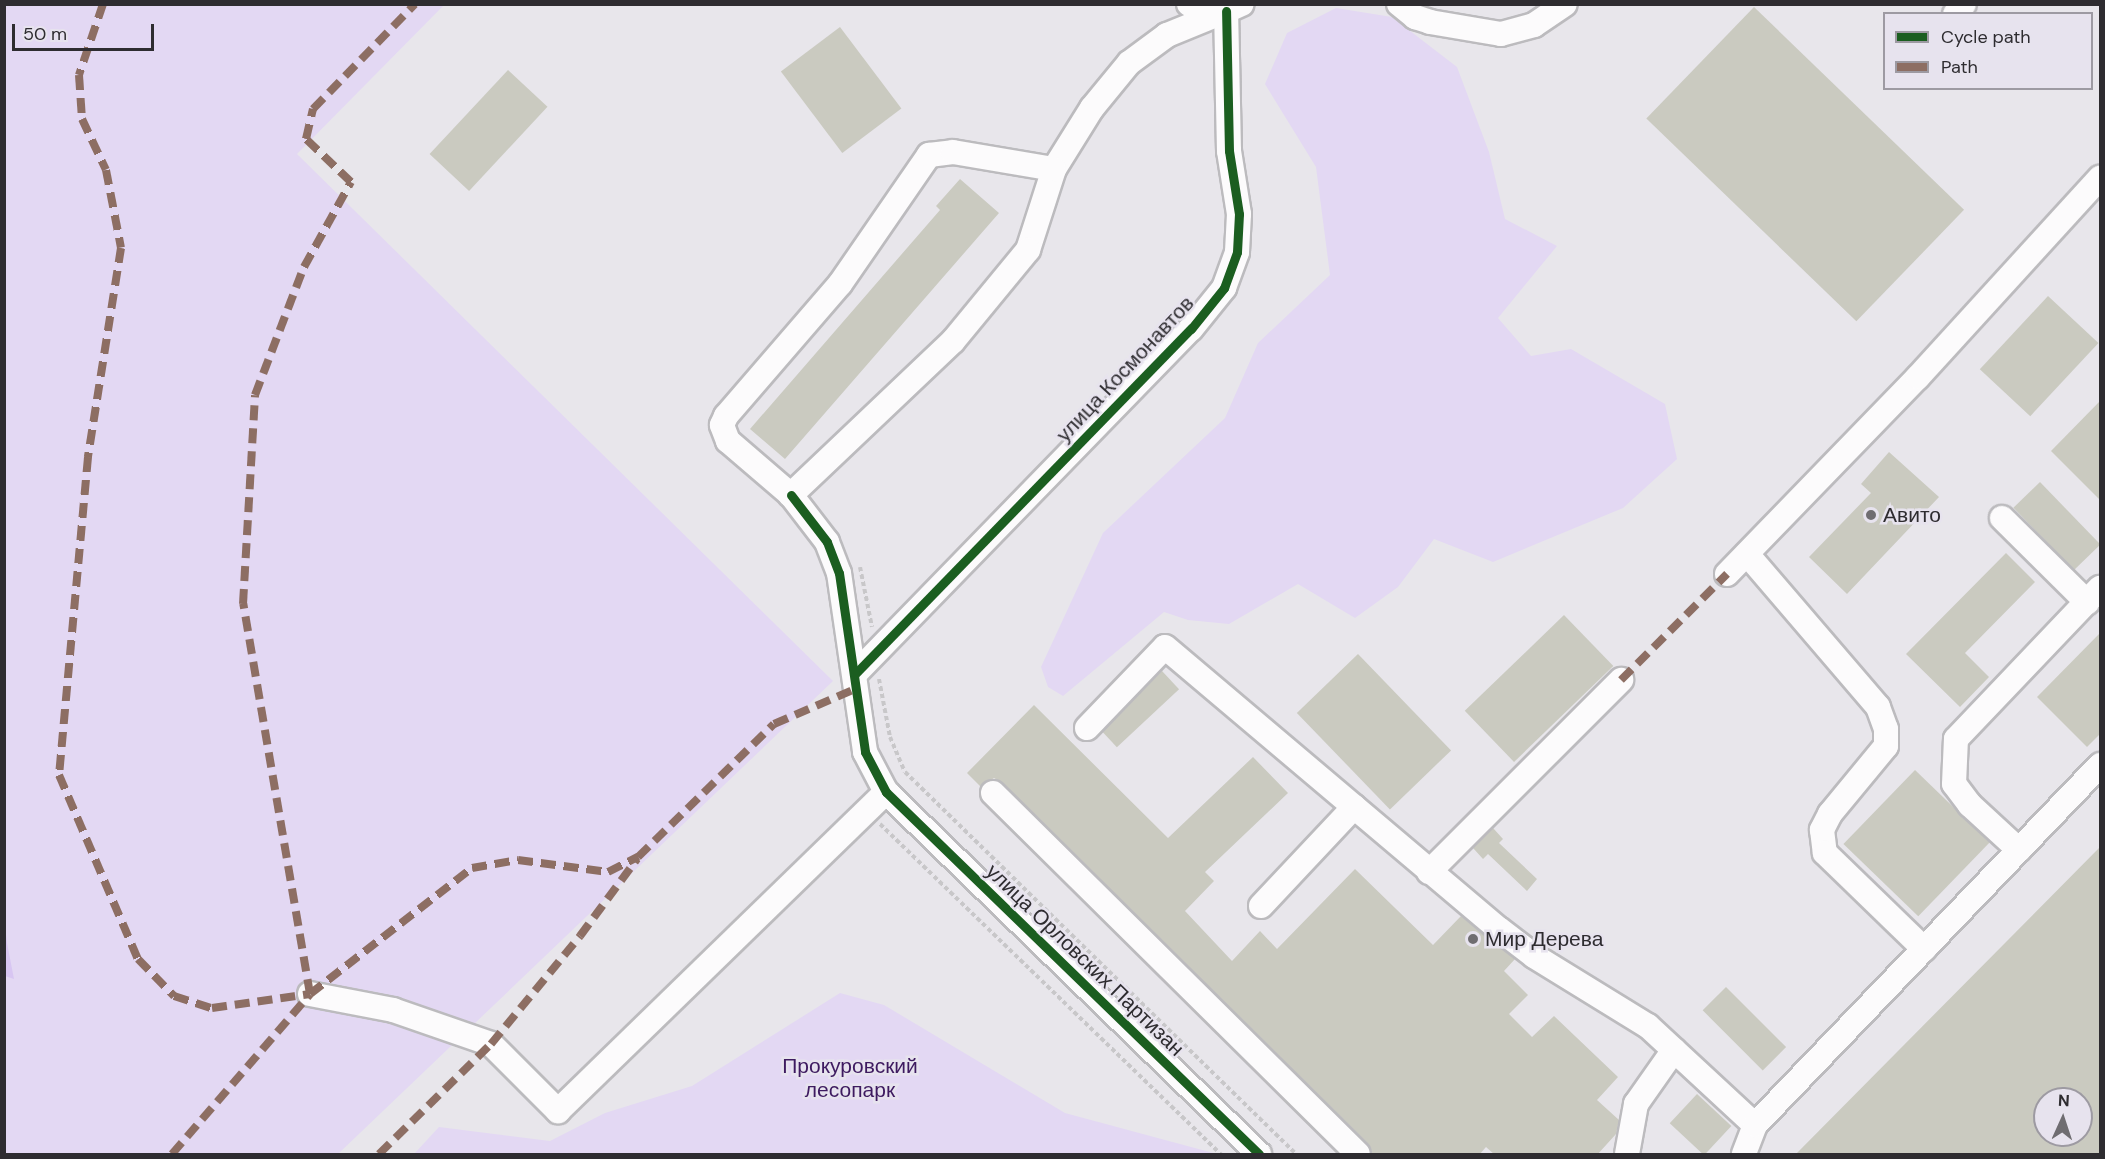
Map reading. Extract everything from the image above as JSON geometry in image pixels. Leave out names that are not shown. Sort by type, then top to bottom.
[{"type":"street","points":[[1190,4],[1234,8]]},
{"type":"street","points":[[1399,4],[1415,17],[1430,22],[1501,34],[1534,25],[1564,4]]},
{"type":"street","points":[[791,495],[953,341],[1028,250],[1054,169],[1092,108],[1129,63],[1167,35],[1234,8]]},
{"type":"street","name":"улица Космонавтов","points":[[855,674],[1191,329],[1224,288],[1237,252],[1239,214],[1229,151],[1234,8]]},
{"type":"street","name":"улица Орловских Партизан","points":[[1054,169],[953,152],[939,152],[922,163],[840,284],[722,425],[728,441],[791,495],[827,542],[839,573],[865,752],[886,792],[1259,1155]]},
{"type":"street","points":[[1727,574],[1918,377],[2100,178]]},
{"type":"street","points":[[2002,518],[2094,595],[1956,739],[1954,784],[1970,805],[2019,850]]},
{"type":"street","points":[[1747,554],[1878,707],[1886,729],[1886,746],[1830,814],[1822,830],[1825,853],[1924,949]]},
{"type":"street","points":[[1087,728],[1165,647],[1429,872],[1534,956],[1648,1026],[1755,1125]]},
{"type":"street","points":[[1429,872],[1621,680]]},
{"type":"street","points":[[1744,1155],[1755,1125],[2100,765]]},
{"type":"street","points":[[310,994],[393,1010],[491,1044],[558,1111],[886,792]]},
{"type":"street","points":[[993,793],[1358,1155]]},
{"type":"street","points":[[1261,906],[1354,807]]},
{"type":"street","points":[[1627,1155],[1636,1104],[1674,1050]]},
{"type":"path","points":[[867,811],[1221,1155]]},
{"type":"green space","points":[[5,5],[444,5],[297,154],[833,681],[338,1154],[5,1154]]},
{"type":"green space","points":[[1336,8],[1392,17],[1457,67],[1489,152],[1505,219],[1557,246],[1498,318],[1531,356],[1571,349],[1665,404],[1677,459],[1623,508],[1493,562],[1434,539],[1398,587],[1355,618],[1298,584],[1229,624],[1188,620],[1164,612],[1063,696],[1048,687],[1041,667],[1103,533],[1225,418],[1258,343],[1330,275],[1316,167],[1265,84],[1287,33]]},
{"type":"green space","name":"Прокуровский лесопарк","points":[[840,993],[884,1005],[1065,1113],[1217,1154],[414,1154],[439,1127],[550,1141],[605,1113],[692,1086]]},
{"type":"shaded area","points":[[5,926],[7,943],[14,979],[5,976]]},
{"type":"building","points":[[1754,7],[1964,210],[1856,321],[1646,118]]},
{"type":"building","points":[[840,27],[901,108],[842,153],[781,72]]},
{"type":"building","points":[[508,70],[547,107],[469,191],[430,154]]},
{"type":"building","points":[[960,179],[999,213],[785,459],[750,429],[940,210],[936,206]]},
{"type":"building","points":[[2048,296],[2098,343],[2030,416],[1980,369]]},
{"type":"building","points":[[2100,401],[2100,500],[2051,451]]},
{"type":"building","points":[[1889,452],[1939,497],[1847,594],[1809,557],[1871,493],[1861,484]]},
{"type":"building","points":[[2040,482],[2100,544],[2074,570],[2013,508]]},
{"type":"building","points":[[2006,553],[2035,582],[1965,653],[1989,677],[1960,707],[1906,654]]},
{"type":"building","points":[[1564,615],[1613,666],[1514,762],[1465,711]]},
{"type":"building","points":[[2100,633],[2100,734],[2087,747],[2037,697]]},
{"type":"building","points":[[1358,654],[1451,750],[1390,809],[1297,713]]},
{"type":"building","points":[[1162,671],[1179,689],[1117,747],[1100,729]]},
{"type":"building","points":[[1034,705],[1168,838],[1253,757],[1288,793],[1205,872],[1214,881],[1185,911],[1232,961],[1260,931],[1277,949],[1355,869],[1433,945],[1461,916],[1515,959],[1504,971],[1528,995],[1509,1014],[1532,1037],[1554,1016],[1618,1077],[1597,1100],[1619,1120],[1616,1134],[1597,1155],[1495,1155],[1486,1147],[1479,1155],[1372,1155],[1368,1144],[1003,783],[994,778],[981,787],[967,773]]},
{"type":"building","points":[[1915,770],[1990,842],[1918,916],[1843,844]]},
{"type":"building","points":[[1493,828],[1503,839],[1499,843],[1537,879],[1527,891],[1488,854],[1483,859],[1473,848]]},
{"type":"building","points":[[2100,847],[2100,1155],[1795,1155]]},
{"type":"building","points":[[1726,987],[1786,1047],[1763,1070],[1703,1010]]},
{"type":"building","points":[[1697,1094],[1731,1126],[1705,1154],[1703,1154],[1670,1123]]},
{"type":"marked path","points":[[103,4],[79,75],[82,119],[106,170],[121,248],[88,457],[59,775],[138,959],[174,996],[212,1008],[310,994],[243,604],[255,395],[304,267],[351,182],[306,139],[313,109],[415,4]]},
{"type":"marked path","points":[[1621,680],[1727,574]]},
{"type":"marked path","points":[[172,1154],[310,994],[472,868],[518,860],[608,872],[638,857],[774,724],[855,689]]},
{"type":"marked path","points":[[379,1154],[491,1044],[580,936],[637,859]]},
{"type":"cycle path","points":[[855,674],[1191,329],[1224,288],[1237,252],[1239,214],[1229,151],[1226,11]]},
{"type":"cycle path","points":[[791,495],[827,542],[839,573],[865,752],[886,792],[1259,1154]]},
{"type":"place","name":"Авито","points":[[1871,515]]},
{"type":"place","name":"Мир Дерева","points":[[1473,939]]}]
